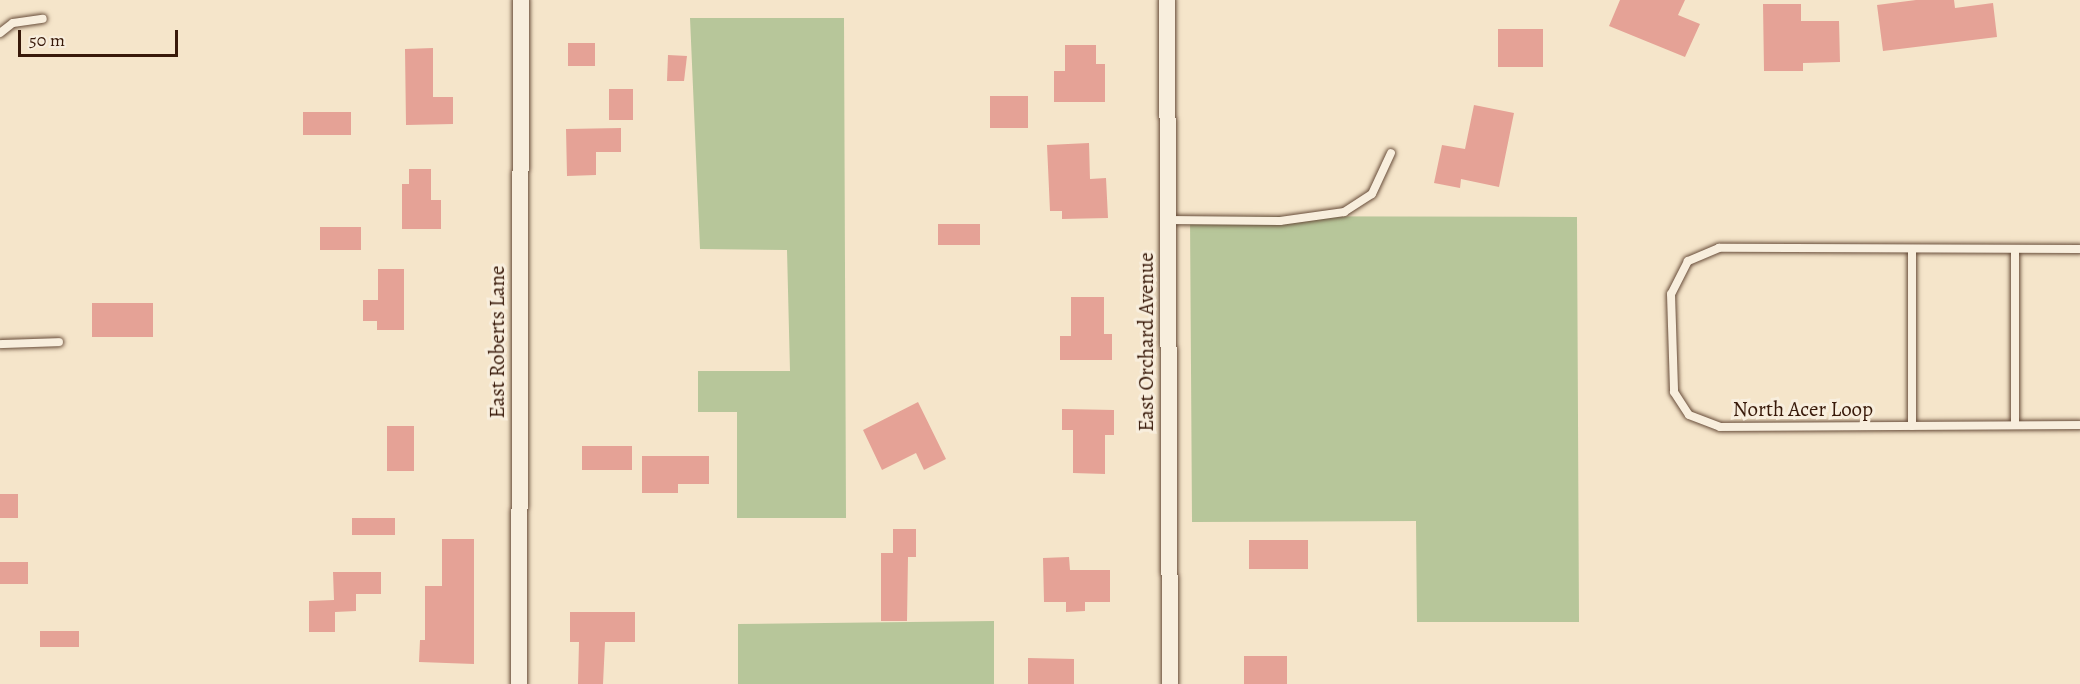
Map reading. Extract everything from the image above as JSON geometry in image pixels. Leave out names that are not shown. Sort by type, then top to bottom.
[{"type":"street","name":"East Roberts Lane","points":[[519,684],[521,0]]},
{"type":"street","name":"East Orchard Avenue","points":[[1167,0],[1170,684]]},
{"type":"lane","points":[[0,33],[13,22],[43,19]]},
{"type":"lane","points":[[1168,220],[1280,221],[1344,212],[1372,194],[1391,153]]},
{"type":"lane","name":"North Acer Loop","points":[[2080,249],[1719,248],[1688,261],[1671,294],[1674,392],[1689,415],[1720,427],[2080,425]]},
{"type":"lane","points":[[1912,249],[1912,426]]},
{"type":"lane","points":[[2015,249],[2015,426]]},
{"type":"lane","points":[[0,344],[59,342]]},
{"type":"green space","points":[[690,18],[844,18],[846,518],[737,518],[737,412],[698,412],[698,371],[790,371],[787,250],[700,249]]},
{"type":"green space","points":[[1190,216],[1577,217],[1579,622],[1417,622],[1416,521],[1192,522]]},
{"type":"green space","points":[[994,621],[994,684],[738,684],[738,624]]},
{"type":"building","points":[[1620,0],[1685,0],[1678,15],[1700,24],[1685,57],[1609,26]]},
{"type":"building","points":[[1916,0],[1954,0],[1955,8],[1993,3],[1997,37],[1883,51],[1877,5]]},
{"type":"building","points":[[1763,4],[1801,4],[1801,21],[1839,21],[1840,62],[1803,63],[1803,71],[1764,71]]},
{"type":"building","points":[[1498,29],[1543,29],[1543,67],[1498,67]]},
{"type":"building","points":[[568,43],[595,43],[595,66],[568,66]]},
{"type":"building","points":[[1065,45],[1096,45],[1096,64],[1105,64],[1105,102],[1054,102],[1054,71],[1065,71]]},
{"type":"building","points":[[433,48],[433,97],[453,97],[453,124],[406,125],[405,49]]},
{"type":"building","points":[[668,55],[687,56],[684,81],[667,81]]},
{"type":"building","points":[[609,89],[633,89],[633,120],[609,120]]},
{"type":"building","points":[[990,96],[1028,96],[1028,128],[990,128]]},
{"type":"building","points":[[1474,105],[1514,113],[1499,187],[1461,179],[1460,188],[1434,183],[1442,145],[1465,149]]},
{"type":"building","points":[[303,112],[351,112],[351,135],[303,135]]},
{"type":"building","points":[[621,128],[621,152],[596,152],[596,175],[567,176],[566,129]]},
{"type":"building","points":[[1089,143],[1090,179],[1106,178],[1108,218],[1062,219],[1062,211],[1050,211],[1047,145]]},
{"type":"building","points":[[409,169],[431,169],[431,200],[441,200],[441,229],[402,229],[402,184],[409,184]]},
{"type":"building","points":[[938,224],[980,224],[980,245],[938,245]]},
{"type":"building","points":[[320,227],[361,227],[361,250],[320,250]]},
{"type":"building","points":[[378,269],[404,269],[404,330],[377,330],[377,321],[363,321],[363,300],[378,300]]},
{"type":"building","points":[[1071,297],[1104,297],[1104,334],[1112,334],[1112,360],[1060,360],[1060,336],[1071,336]]},
{"type":"building","points":[[92,303],[153,303],[153,337],[92,337]]},
{"type":"building","points":[[918,402],[946,459],[924,470],[916,453],[882,470],[863,430]]},
{"type":"building","points":[[1062,409],[1114,410],[1114,435],[1105,435],[1105,474],[1073,473],[1073,430],[1062,430]]},
{"type":"building","points":[[387,426],[414,426],[414,471],[387,471]]},
{"type":"building","points":[[582,446],[632,446],[632,470],[582,470]]},
{"type":"building","points":[[642,456],[709,456],[709,484],[678,484],[678,493],[642,493]]},
{"type":"building","points":[[0,494],[18,494],[18,518],[0,518]]},
{"type":"building","points":[[352,518],[395,518],[395,535],[352,535]]},
{"type":"building","points":[[893,529],[916,529],[916,557],[908,557],[907,621],[881,621],[881,553],[893,553]]},
{"type":"building","points":[[442,539],[474,539],[474,664],[419,662],[420,640],[425,640],[425,586],[442,586]]},
{"type":"building","points":[[1249,540],[1308,540],[1308,569],[1249,569]]},
{"type":"building","points":[[1069,557],[1070,570],[1110,570],[1110,602],[1085,602],[1085,611],[1066,612],[1066,602],[1044,602],[1043,558]]},
{"type":"building","points":[[0,562],[28,562],[28,584],[0,584]]},
{"type":"building","points":[[333,572],[381,572],[381,594],[356,594],[356,611],[335,612],[335,632],[309,632],[309,601],[334,600]]},
{"type":"building","points":[[570,612],[635,612],[635,642],[605,642],[603,684],[578,684],[579,642],[570,642]]},
{"type":"building","points":[[40,631],[79,631],[79,647],[40,647]]},
{"type":"building","points":[[1244,656],[1287,656],[1287,684],[1244,684]]},
{"type":"building","points":[[1028,658],[1074,659],[1074,684],[1028,684]]}]
